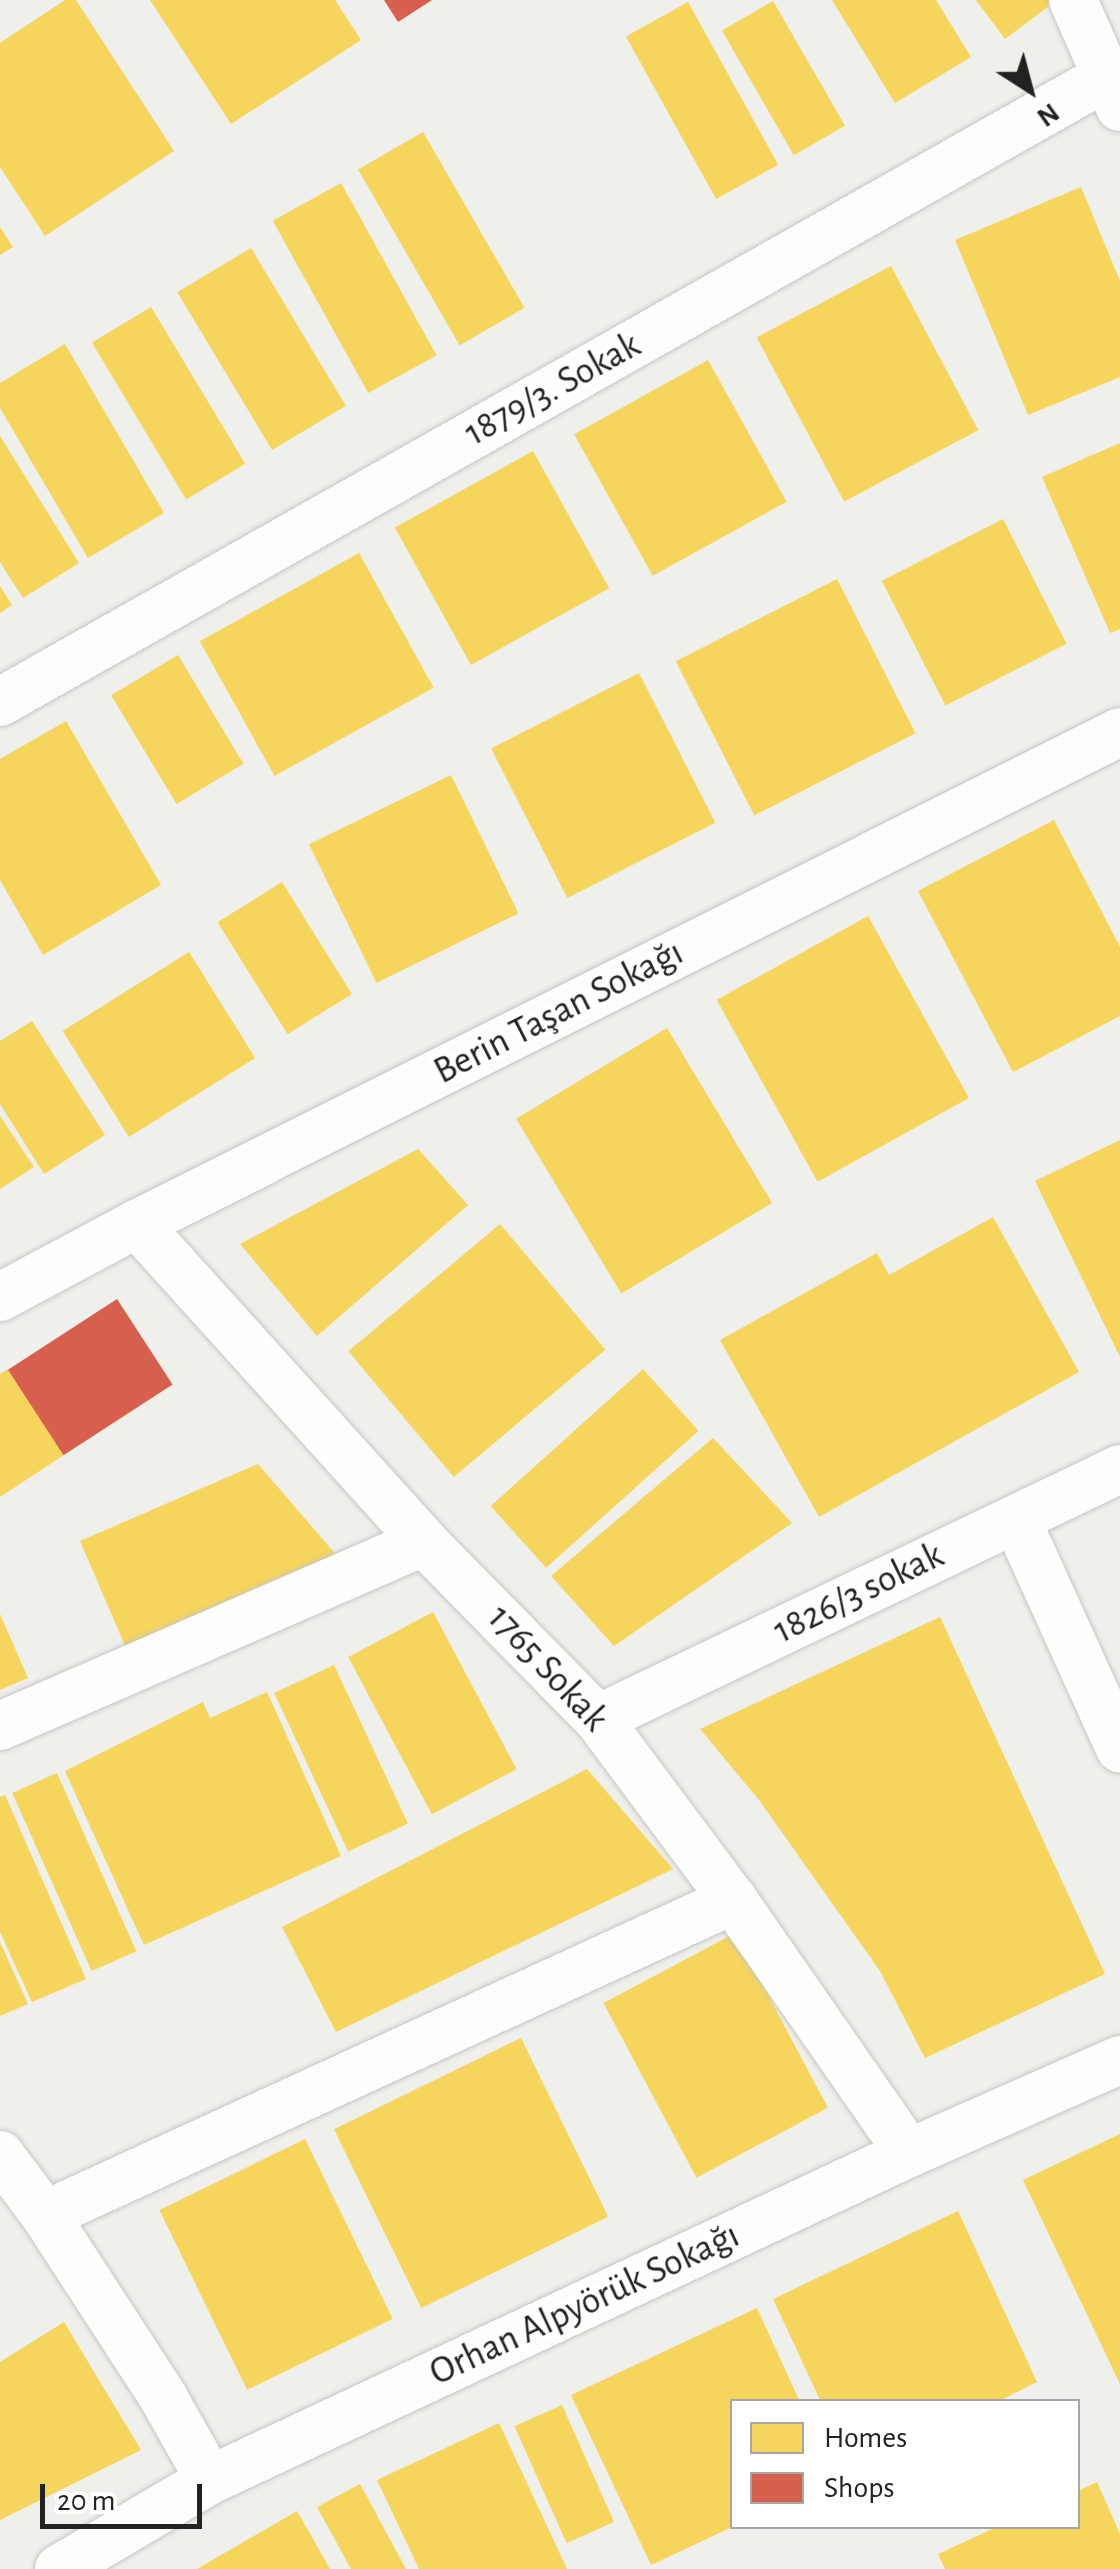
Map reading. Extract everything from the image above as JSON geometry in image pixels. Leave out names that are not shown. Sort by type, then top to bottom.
[{"type":"street","points":[[1073,0],[1113,92]]},
{"type":"street","name":"1879/3. Sokak","points":[[0,702],[1113,92]]},
{"type":"street","name":"Berin Taşan Sokağı","points":[[0,1297],[137,1224],[1120,732]]},
{"type":"street","name":"1765 Sokak","points":[[137,1224],[424,1542],[598,1719],[733,1900],[909,2153]]},
{"type":"street","name":"1826/3 sokak","points":[[598,1719],[1120,1470]]},
{"type":"street","points":[[1016,1519],[1120,1748]]},
{"type":"street","points":[[0,1726],[424,1542]]},
{"type":"street","points":[[45,2215],[733,1900]]},
{"type":"street","name":"Orhan Alpyörük Sokağı","points":[[59,2569],[210,2480],[909,2153],[1120,2060]]},
{"type":"street","points":[[0,2155],[45,2215],[163,2397],[210,2480]]},
{"type":"building: Homes","points":[[65,0],[76,0],[174,151],[45,236],[0,167],[0,43]]},
{"type":"building: Homes","points":[[150,0],[335,0],[361,40],[231,124]]},
{"type":"building: Homes","points":[[832,0],[936,0],[971,57],[895,103]]},
{"type":"building: Homes","points":[[976,0],[1051,0],[1053,3],[1005,39]]},
{"type":"building: Homes","points":[[773,1],[845,126],[794,155],[722,30]]},
{"type":"building: Homes","points":[[688,2],[778,165],[716,199],[626,36]]},
{"type":"building: Homes","points":[[423,132],[524,308],[460,345],[358,170]]},
{"type":"building: Homes","points":[[341,183],[437,355],[368,393],[273,221]]},
{"type":"building: Homes","points":[[1081,187],[1120,281],[1120,377],[1028,415],[955,240]]},
{"type":"building: Homes","points":[[0,227],[13,247],[0,255]]},
{"type":"building: Homes","points":[[251,248],[346,406],[272,450],[177,292]]},
{"type":"building: Homes","points":[[891,266],[978,430],[844,502],[757,337]]},
{"type":"building: Homes","points":[[151,307],[245,464],[186,499],[92,343]]},
{"type":"building: Homes","points":[[65,344],[164,513],[88,558],[0,408],[0,383]]},
{"type":"building: Homes","points":[[708,360],[787,502],[653,576],[574,434]]},
{"type":"building: Homes","points":[[0,436],[79,563],[23,598],[0,562]]},
{"type":"building: Homes","points":[[1120,443],[1120,629],[1110,633],[1042,477]]},
{"type":"building: Homes","points":[[533,451],[609,588],[471,665],[395,528]]},
{"type":"building: Homes","points":[[1003,519],[1067,644],[945,705],[882,581]]},
{"type":"building: Homes","points":[[359,553],[434,688],[274,776],[200,641]]},
{"type":"building: Homes","points":[[837,579],[916,733],[754,815],[676,661]]},
{"type":"building: Homes","points":[[0,586],[12,605],[0,613]]},
{"type":"building: Homes","points":[[178,655],[243,764],[177,804],[111,695]]},
{"type":"building: Homes","points":[[639,673],[715,823],[567,898],[491,748]]},
{"type":"building: Homes","points":[[66,721],[161,885],[43,955],[0,880],[0,759]]},
{"type":"building: Homes","points":[[451,775],[519,913],[376,983],[309,844]]},
{"type":"building: Homes","points":[[1054,820],[1120,947],[1120,1016],[1013,1072],[918,891]]},
{"type":"building: Homes","points":[[282,882],[352,994],[287,1034],[218,922]]},
{"type":"building: Homes","points":[[868,916],[969,1098],[818,1182],[717,1000]]},
{"type":"building: Homes","points":[[189,952],[255,1058],[129,1137],[63,1031]]},
{"type":"building: Homes","points":[[32,1021],[105,1135],[44,1174],[0,1104],[0,1041]]},
{"type":"building: Homes","points":[[667,1028],[772,1203],[621,1294],[516,1119]]},
{"type":"building: Homes","points":[[0,1116],[34,1167],[0,1189]]},
{"type":"building: Homes","points":[[1120,1140],[1120,1357],[1035,1181]]},
{"type":"building: Homes","points":[[418,1149],[468,1205],[317,1336],[240,1244]]},
{"type":"building: Homes","points":[[993,1217],[1079,1372],[819,1517],[720,1340],[877,1253],[889,1275]]},
{"type":"building: Homes","points":[[500,1224],[605,1350],[454,1477],[348,1351]]},
{"type":"building: Homes","points":[[8,1369],[64,1455],[0,1497],[0,1374]]},
{"type":"building: Homes","points":[[643,1369],[699,1431],[546,1568],[491,1506]]},
{"type":"building: Homes","points":[[713,1438],[792,1523],[614,1646],[551,1576]]},
{"type":"building: Homes","points":[[258,1464],[338,1557],[126,1648],[80,1541]]},
{"type":"building: Homes","points":[[433,1612],[517,1769],[432,1814],[348,1657]]},
{"type":"building: Homes","points":[[0,1614],[28,1678],[0,1690]]},
{"type":"building: Homes","points":[[940,1617],[1105,1974],[925,2058],[880,1971],[759,1800],[700,1729]]},
{"type":"building: Homes","points":[[334,1665],[408,1824],[348,1851],[274,1693]]},
{"type":"building: Homes","points":[[267,1692],[341,1856],[144,1945],[65,1771],[203,1702],[210,1718]]},
{"type":"building: Homes","points":[[587,1769],[673,1869],[336,2032],[282,1927]]},
{"type":"building: Homes","points":[[57,1773],[136,1951],[92,1971],[12,1793]]},
{"type":"building: Homes","points":[[5,1795],[86,1979],[32,2002],[0,1932],[0,1797]]},
{"type":"building: Homes","points":[[735,1933],[828,2108],[696,2178],[603,2003]]},
{"type":"building: Homes","points":[[0,1942],[28,2004],[0,2016]]},
{"type":"building: Homes","points":[[521,2038],[608,2217],[421,2308],[334,2129]]},
{"type":"building: Homes","points":[[1120,2134],[1120,2384],[1023,2180]]},
{"type":"building: Homes","points":[[305,2139],[393,2319],[247,2390],[159,2210]]},
{"type":"building: Homes","points":[[958,2211],[1037,2382],[1003,2399],[820,2399],[773,2299]]},
{"type":"building: Homes","points":[[757,2308],[799,2399],[730,2399],[730,2528],[651,2565],[571,2395]]},
{"type":"building: Homes","points":[[64,2322],[141,2450],[0,2520],[0,2362]]},
{"type":"building: Homes","points":[[562,2405],[614,2522],[567,2543],[514,2426]]},
{"type":"building: Homes","points":[[499,2423],[567,2569],[419,2569],[377,2480]]},
{"type":"building: Homes","points":[[1097,2482],[1120,2534],[1120,2569],[945,2569],[938,2554],[992,2529],[1080,2529],[1080,2490]]},
{"type":"building: Homes","points":[[360,2484],[406,2569],[351,2569],[317,2507]]},
{"type":"building: Homes","points":[[297,2511],[330,2569],[197,2569]]},
{"type":"building: Shops","points":[[384,0],[432,0],[398,22]]},
{"type":"building: Shops","points":[[117,1299],[173,1385],[64,1455],[8,1370]]}]
